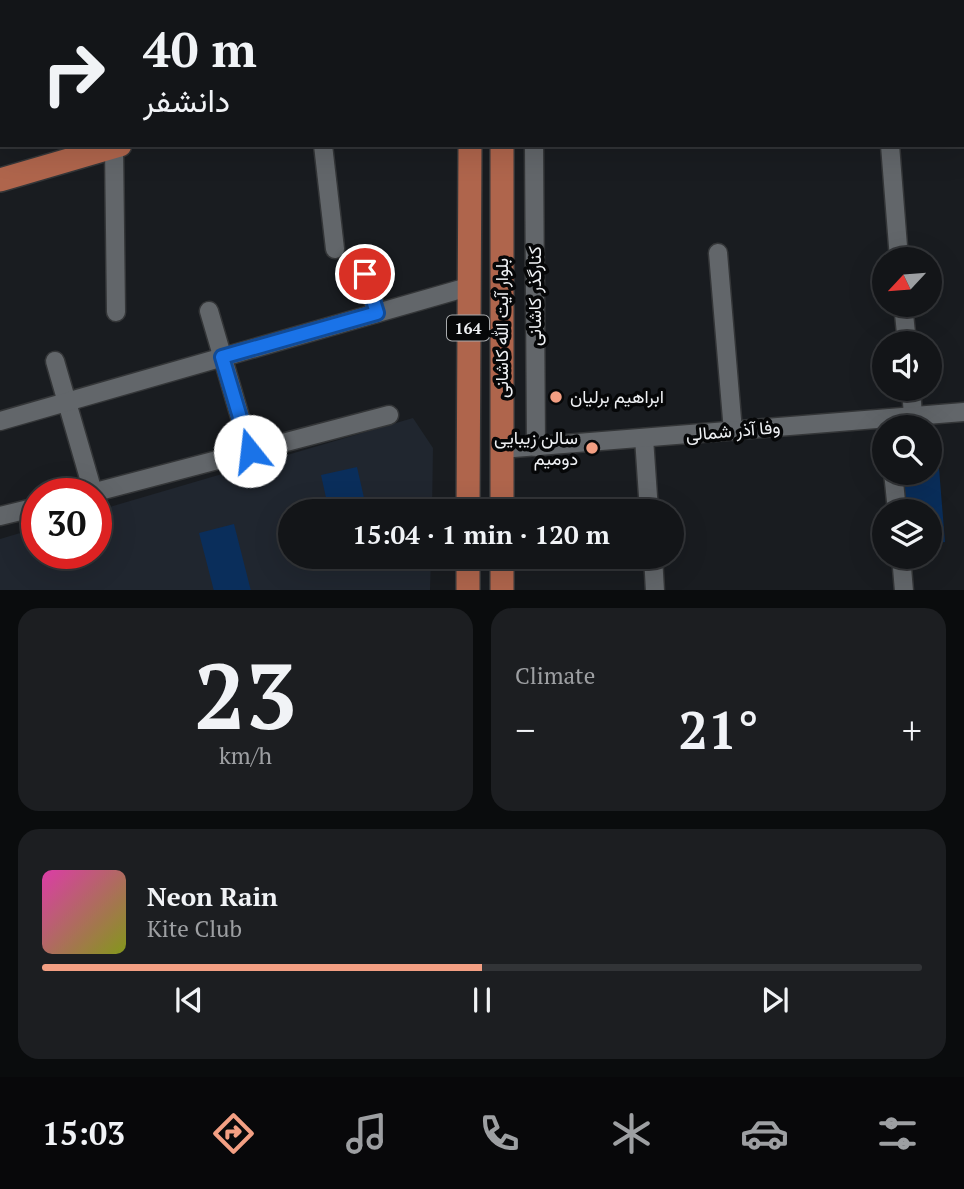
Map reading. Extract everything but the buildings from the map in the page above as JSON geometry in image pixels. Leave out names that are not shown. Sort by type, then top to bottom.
[{"type":"main road","points":[[0,180],[114,147]]},
{"type":"main road","name":"بلوار آیت الله کاشانی","points":[[468,499],[470,147]]},
{"type":"main road","name":"بلوار آیت الله کاشانی","points":[[502,147],[502,499]]},
{"type":"main road","points":[[468,569],[468,590]]},
{"type":"main road","points":[[502,569],[502,590]]},
{"type":"street","points":[[116,312],[117,147]]},
{"type":"street","points":[[323,147],[335,249]]},
{"type":"street","name":"کنارگذر کاشانی","points":[[534,147],[536,447]]},
{"type":"street","points":[[890,147],[899,247]]},
{"type":"street","points":[[718,253],[733,431]]},
{"type":"street","points":[[365,274],[377,313]]},
{"type":"street","points":[[0,421],[468,286]]},
{"type":"street","points":[[209,311],[250,451]]},
{"type":"street","points":[[55,361],[87,478]]},
{"type":"street","name":"وفا آذر شمالی","points":[[926,415],[964,412]]},
{"type":"street","points":[[112,487],[389,415]]},
{"type":"street","name":"وفا آذر شمالی","points":[[502,449],[733,431],[872,424]]},
{"type":"street","points":[[644,438],[648,499]]},
{"type":"street","points":[[0,516],[21,511]]},
{"type":"street","points":[[654,569],[655,590]]},
{"type":"street","points":[[902,569],[904,590]]},
{"type":"shaded area","points":[[413,418],[433,448],[432,499],[278,499],[278,569],[431,569],[430,590],[0,590],[0,539],[21,533],[21,569],[112,569],[112,506]]},
{"type":"place","name":"ابراهیم برلیان","points":[[556,397]]},
{"type":"place","name":"سالن زیبایی دومیم","points":[[592,448]]},
{"type":"route","points":[[250,451],[222,357],[377,313],[365,274]]}]
